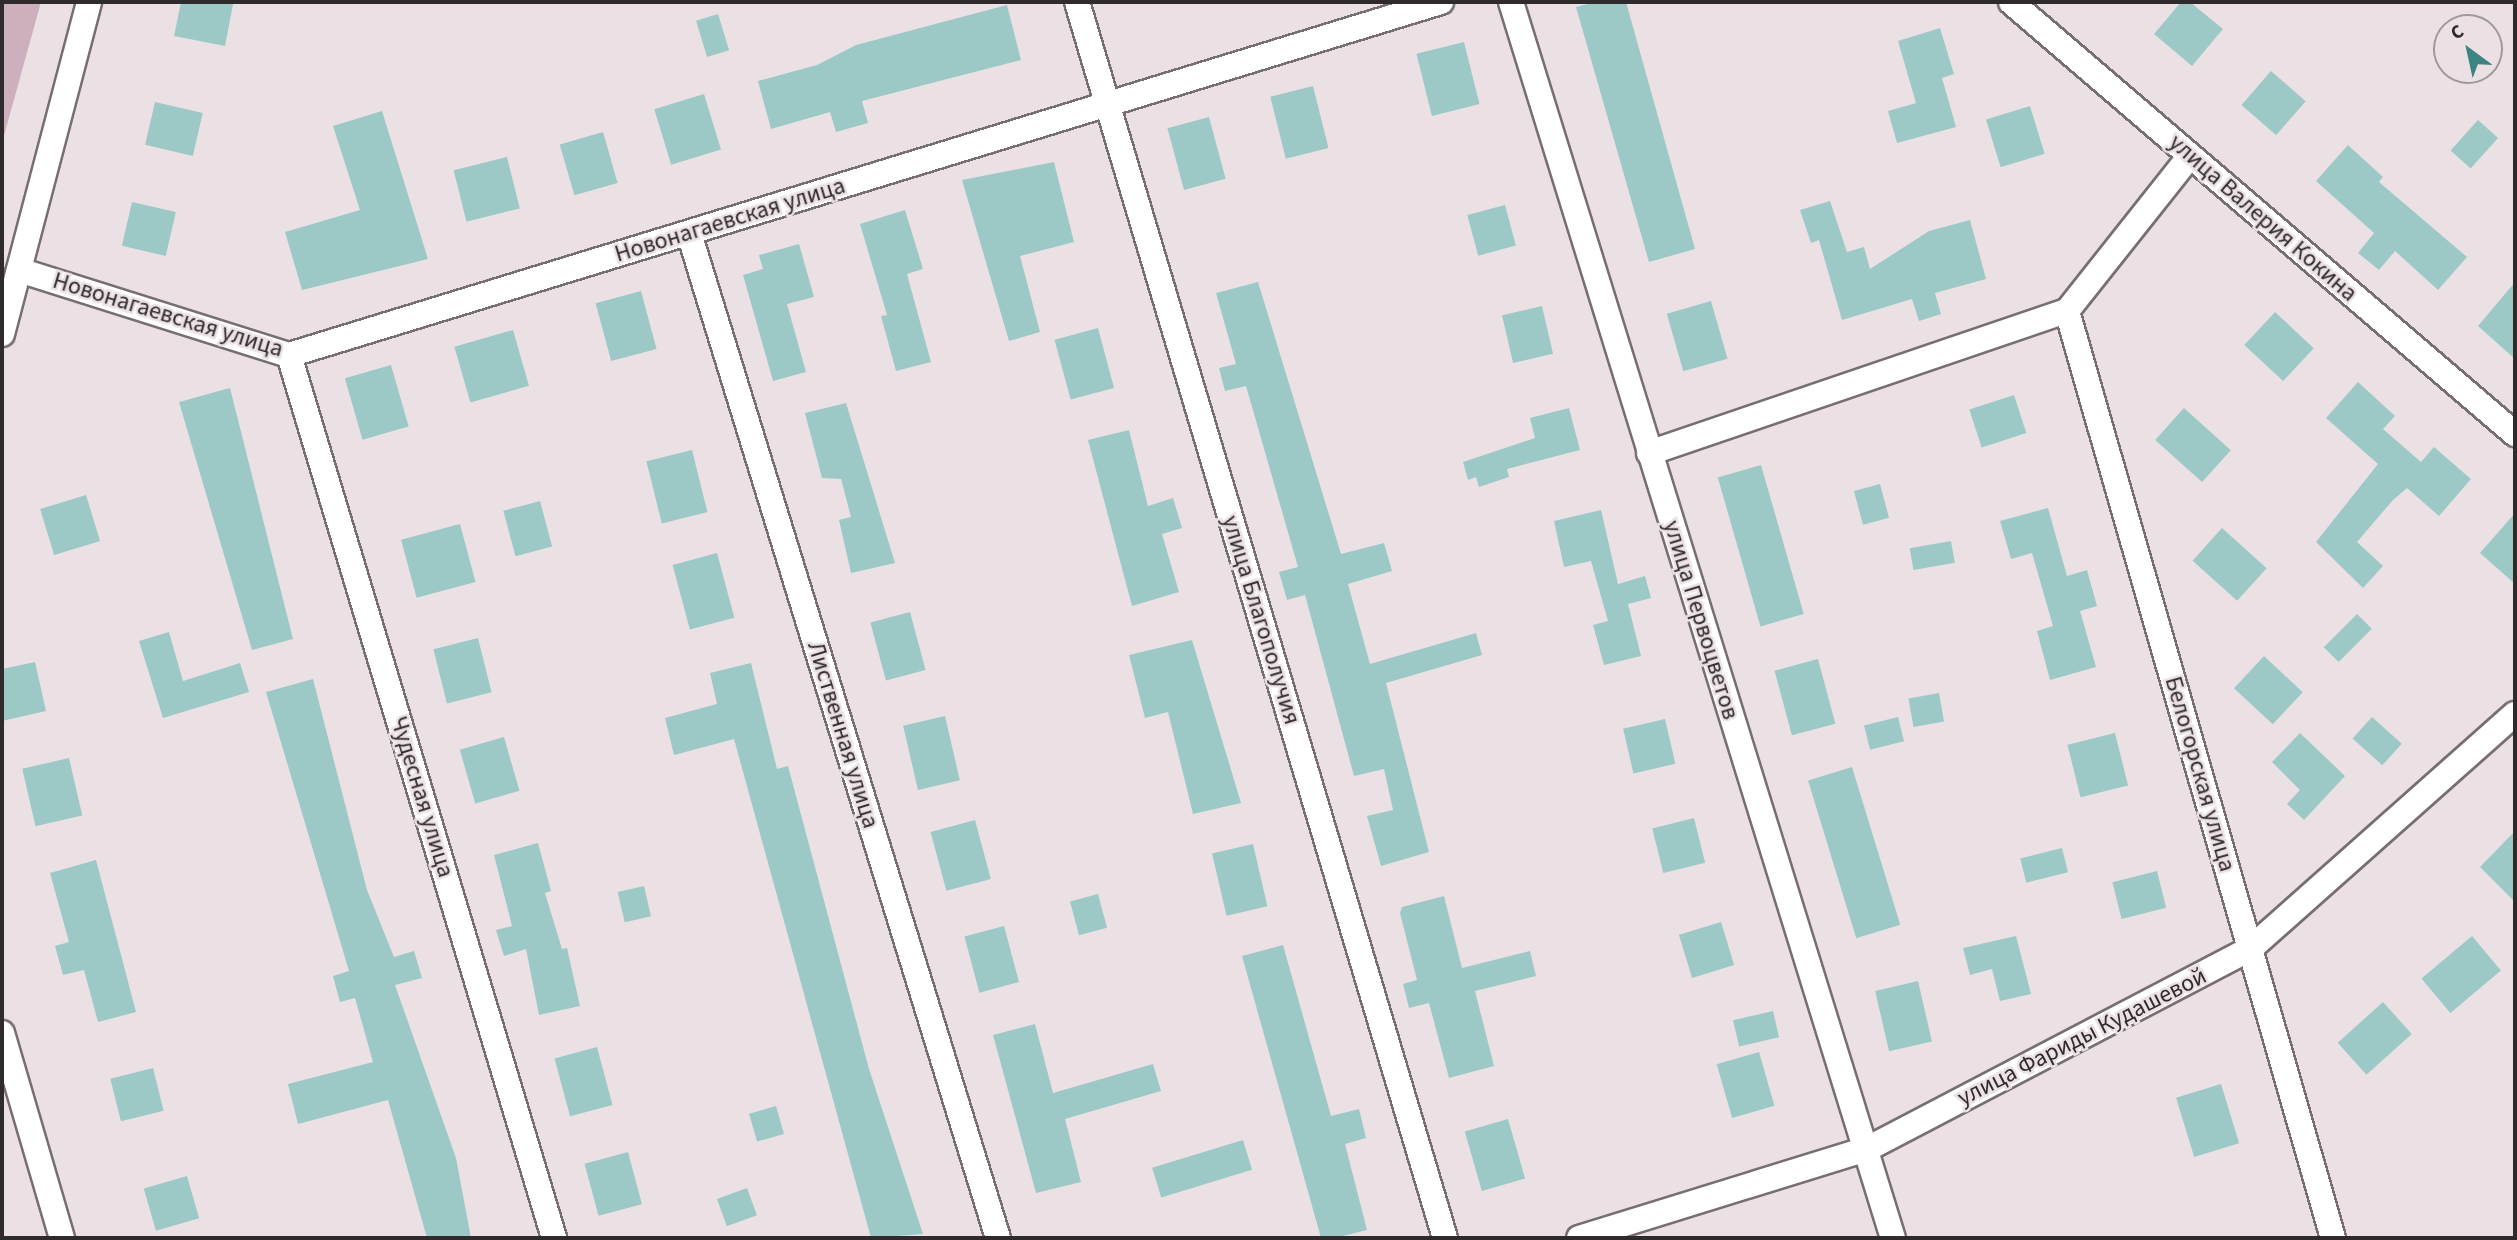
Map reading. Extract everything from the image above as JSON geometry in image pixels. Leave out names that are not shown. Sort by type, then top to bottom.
[{"type":"street","points":[[2,334],[89,2]]},
{"type":"street","name":"улица Благополучия","points":[[1077,2],[1445,1238]]},
{"type":"street","name":"Новонагаевская улица","points":[[19,270],[289,355],[1441,2]]},
{"type":"street","name":"улица Первоцветов","points":[[1511,2],[1893,1238]]},
{"type":"street","name":"улица Валерия Кокина","points":[[2011,2],[2515,434]]},
{"type":"street","points":[[1649,453],[2067,311],[2190,156]]},
{"type":"street","name":"Лиственная улица","points":[[689,233],[998,1238]]},
{"type":"street","name":"Белогорская улица","points":[[2067,311],[2333,1238]]},
{"type":"street","name":"Чудесная улица","points":[[289,355],[554,1238]]},
{"type":"street","name":"улица Фариды Кудашевой","points":[[1579,1238],[1867,1149],[2250,950],[2515,714]]},
{"type":"street","points":[[2,1033],[62,1238]]},
{"type":"shaded area","points":[[2,2],[41,2],[2,143]]},
{"type":"building","points":[[181,2],[233,4],[225,46],[174,36]]},
{"type":"building","points":[[1595,2],[1626,2],[1695,249],[1649,262],[1576,7]]},
{"type":"building","points":[[2181,2],[2190,2],[2223,29],[2192,66],[2154,34]]},
{"type":"building","points":[[1007,5],[1021,60],[862,101],[868,123],[836,132],[830,112],[771,129],[758,81],[817,65],[856,45]]},
{"type":"building","points":[[718,14],[729,50],[707,57],[696,21]]},
{"type":"building","points":[[1940,28],[1954,74],[1942,78],[1956,127],[1897,143],[1888,111],[1916,103],[1898,41]]},
{"type":"building","points":[[1464,42],[1479,104],[1432,116],[1416,54]]},
{"type":"building","points":[[2271,71],[2306,101],[2276,135],[2241,105]]},
{"type":"building","points":[[1313,86],[1328,148],[1286,159],[1270,97]]},
{"type":"building","points":[[704,94],[721,149],[671,165],[654,109]]},
{"type":"building","points":[[155,102],[203,113],[193,156],[145,145]]},
{"type":"building","points":[[2030,106],[2045,154],[2001,167],[1986,119]]},
{"type":"building","points":[[382,111],[428,259],[302,290],[285,232],[360,210],[333,126]]},
{"type":"building","points":[[1209,117],[1226,179],[1184,190],[1167,128]]},
{"type":"building","points":[[2478,120],[2498,138],[2471,169],[2451,150]]},
{"type":"building","points":[[603,132],[618,183],[574,195],[560,144]]},
{"type":"building","points":[[2348,145],[2383,177],[2379,182],[2467,257],[2438,290],[2395,251],[2379,270],[2358,253],[2374,233],[2316,181]]},
{"type":"building","points":[[507,157],[520,208],[466,222],[454,170]]},
{"type":"building","points":[[1054,162],[1074,242],[1020,256],[1040,332],[1009,341],[962,180]]},
{"type":"building","points":[[1830,201],[1847,252],[1864,247],[1870,269],[1929,231],[1970,220],[1986,279],[1935,293],[1941,314],[1919,321],[1912,299],[1842,320],[1819,240],[1811,243],[1800,210]]},
{"type":"building","points":[[132,202],[176,212],[166,256],[122,246]]},
{"type":"building","points":[[1505,205],[1516,246],[1478,256],[1467,215]]},
{"type":"building","points":[[905,210],[923,269],[907,274],[931,362],[896,371],[881,316],[887,315],[860,224]]},
{"type":"building","points":[[799,244],[814,297],[787,304],[806,372],[773,381],[743,275],[763,269],[759,255]]},
{"type":"building","points":[[1258,282],[1341,554],[1384,543],[1392,571],[1348,584],[1370,664],[1476,633],[1482,655],[1386,683],[1429,852],[1381,866],[1367,816],[1393,810],[1384,769],[1354,776],[1305,595],[1287,600],[1279,572],[1298,567],[1246,386],[1225,391],[1219,368],[1236,364],[1216,293]]},
{"type":"building","points":[[2515,282],[2515,359],[2478,326]]},
{"type":"building","points":[[641,291],[657,349],[611,361],[596,303]]},
{"type":"building","points":[[1711,301],[1728,359],[1683,371],[1667,314]]},
{"type":"building","points":[[1542,306],[1553,354],[1513,363],[1502,315]]},
{"type":"building","points":[[2275,312],[2314,348],[2283,381],[2244,345]]},
{"type":"building","points":[[1098,328],[1114,388],[1071,400],[1055,340]]},
{"type":"building","points":[[513,330],[529,386],[470,403],[454,347]]},
{"type":"building","points":[[391,365],[409,427],[363,440],[345,378]]},
{"type":"building","points":[[2358,382],[2395,416],[2383,429],[2421,462],[2434,447],[2471,479],[2439,516],[2407,488],[2393,500],[2357,542],[2383,566],[2363,588],[2316,542],[2378,464],[2326,418]]},
{"type":"building","points":[[230,388],[293,639],[252,650],[179,402]]},
{"type":"building","points":[[2014,395],[2026,433],[1982,448],[1969,410]]},
{"type":"building","points":[[846,403],[895,563],[851,573],[839,520],[851,517],[841,479],[822,478],[805,413]]},
{"type":"building","points":[[1569,408],[1580,450],[1507,469],[1509,477],[1479,487],[1476,477],[1468,480],[1463,462],[1535,438],[1530,418]]},
{"type":"building","points":[[2184,408],[2231,450],[2202,482],[2155,440]]},
{"type":"building","points":[[1129,430],[1148,506],[1173,498],[1182,528],[1162,534],[1179,592],[1132,606],[1088,440]]},
{"type":"building","points":[[692,450],[707,512],[662,523],[646,461]]},
{"type":"building","points":[[1761,465],[1804,614],[1760,626],[1718,477]]},
{"type":"building","points":[[1880,484],[1889,518],[1863,525],[1854,491]]},
{"type":"building","points":[[86,495],[100,541],[54,555],[40,509]]},
{"type":"building","points":[[540,501],[552,546],[515,556],[503,511]]},
{"type":"building","points":[[2048,508],[2067,576],[2087,570],[2097,606],[2080,611],[2096,667],[2050,680],[2037,631],[2053,626],[2032,553],[2011,559],[2000,521]]},
{"type":"building","points":[[1601,510],[1618,584],[1645,576],[1651,598],[1628,604],[1641,656],[1604,665],[1593,625],[1608,621],[1591,561],[1564,567],[1554,521]]},
{"type":"building","points":[[2515,513],[2515,584],[2480,553]]},
{"type":"building","points":[[460,524],[476,582],[417,598],[401,540]]},
{"type":"building","points":[[2222,528],[2267,568],[2237,601],[2193,561]]},
{"type":"building","points":[[1951,541],[1955,563],[1913,570],[1910,548]]},
{"type":"building","points":[[717,553],[734,618],[690,630],[673,565]]},
{"type":"building","points":[[910,612],[926,670],[886,681],[870,623]]},
{"type":"building","points":[[2357,614],[2372,629],[2339,662],[2324,647]]},
{"type":"building","points":[[169,632],[183,681],[240,663],[249,692],[163,718],[139,641]]},
{"type":"building","points":[[478,638],[492,692],[447,703],[433,649]]},
{"type":"building","points":[[1192,640],[1241,803],[1193,814],[1168,712],[1145,718],[1129,655]]},
{"type":"building","points":[[2264,656],[2303,692],[2273,724],[2234,688]]},
{"type":"building","points":[[1818,659],[1835,724],[1792,735],[1775,671]]},
{"type":"building","points":[[35,662],[46,711],[2,721],[2,669]]},
{"type":"building","points":[[751,663],[777,769],[788,766],[869,1069],[923,1234],[871,1238],[734,739],[674,755],[665,718],[717,704],[710,673]]},
{"type":"building","points":[[313,679],[367,890],[394,957],[414,951],[422,978],[395,985],[456,1158],[471,1238],[427,1238],[388,1100],[298,1124],[288,1084],[373,1062],[355,998],[340,1002],[333,976],[349,971],[266,692]]},
{"type":"building","points":[[1939,693],[1944,722],[1914,727],[1908,698]]},
{"type":"building","points":[[945,716],[960,780],[918,790],[903,726]]},
{"type":"building","points":[[1898,717],[1904,741],[1870,750],[1864,725]]},
{"type":"building","points":[[2372,717],[2402,744],[2382,765],[2353,739]]},
{"type":"building","points":[[1665,719],[1675,764],[1633,773],[1623,729]]},
{"type":"building","points":[[2115,733],[2128,785],[2081,797],[2067,745]]},
{"type":"building","points":[[2300,733],[2345,776],[2304,820],[2287,804],[2300,790],[2272,762]]},
{"type":"building","points":[[504,737],[519,791],[475,804],[460,750]]},
{"type":"building","points":[[69,758],[82,815],[36,826],[22,769]]},
{"type":"building","points":[[1852,767],[1900,925],[1856,938],[1808,780]]},
{"type":"building","points":[[1694,818],[1705,863],[1663,873],[1652,828]]},
{"type":"building","points":[[975,820],[991,879],[946,891],[931,832]]},
{"type":"building","points":[[2515,831],[2515,902],[2480,867]]},
{"type":"building","points":[[538,843],[551,891],[545,893],[562,949],[567,948],[580,1006],[539,1015],[526,949],[504,956],[496,930],[512,926],[494,855]]},
{"type":"building","points":[[1253,844],[1267,906],[1226,916],[1212,853]]},
{"type":"building","points":[[2062,848],[2068,872],[2026,883],[2020,858]]},
{"type":"building","points":[[96,860],[136,1012],[98,1022],[84,970],[63,975],[55,946],[69,942],[50,873]]},
{"type":"building","points":[[2157,871],[2166,908],[2122,919],[2112,882]]},
{"type":"building","points":[[644,886],[651,916],[625,922],[618,892]]},
{"type":"building","points":[[1098,894],[1107,928],[1079,935],[1070,902]]},
{"type":"building","points":[[1444,896],[1462,968],[1530,951],[1536,976],[1475,991],[1494,1066],[1449,1078],[1429,1003],[1409,1008],[1403,984],[1417,980],[1400,913],[1402,907]]},
{"type":"building","points":[[1721,922],[1734,965],[1692,978],[1679,935]]},
{"type":"building","points":[[1004,926],[1019,982],[979,993],[964,937]]},
{"type":"building","points":[[2016,936],[2031,994],[2000,1001],[1992,969],[1970,975],[1963,948]]},
{"type":"building","points":[[2472,936],[2501,970],[2450,1013],[2421,978]]},
{"type":"building","points":[[1283,945],[1331,1116],[1359,1109],[1366,1138],[1345,1144],[1367,1230],[1335,1238],[1321,1238],[1242,956]]},
{"type":"building","points":[[1918,981],[1932,1041],[1889,1051],[1875,991]]},
{"type":"building","points":[[2383,1002],[2412,1034],[2366,1075],[2338,1043]]},
{"type":"building","points":[[1773,1011],[1779,1037],[1739,1047],[1733,1020]]},
{"type":"building","points":[[1035,1024],[1053,1093],[1153,1064],[1161,1091],[1065,1119],[1081,1182],[1036,1193],[993,1035]]},
{"type":"building","points":[[597,1047],[613,1105],[570,1116],[554,1058]]},
{"type":"building","points":[[1759,1052],[1774,1106],[1732,1118],[1717,1064]]},
{"type":"building","points":[[153,1068],[164,1111],[121,1121],[110,1079]]},
{"type":"building","points":[[2221,1084],[2239,1143],[2194,1157],[2176,1098]]},
{"type":"building","points":[[776,1106],[784,1134],[757,1142],[749,1114]]},
{"type":"building","points":[[1508,1119],[1525,1179],[1482,1191],[1465,1131]]},
{"type":"building","points":[[1243,1140],[1252,1170],[1161,1197],[1152,1168]]},
{"type":"building","points":[[628,1152],[642,1204],[599,1216],[585,1164]]},
{"type":"building","points":[[187,1176],[199,1218],[156,1231],[144,1188]]},
{"type":"building","points":[[747,1188],[757,1215],[727,1226],[717,1199]]}]
